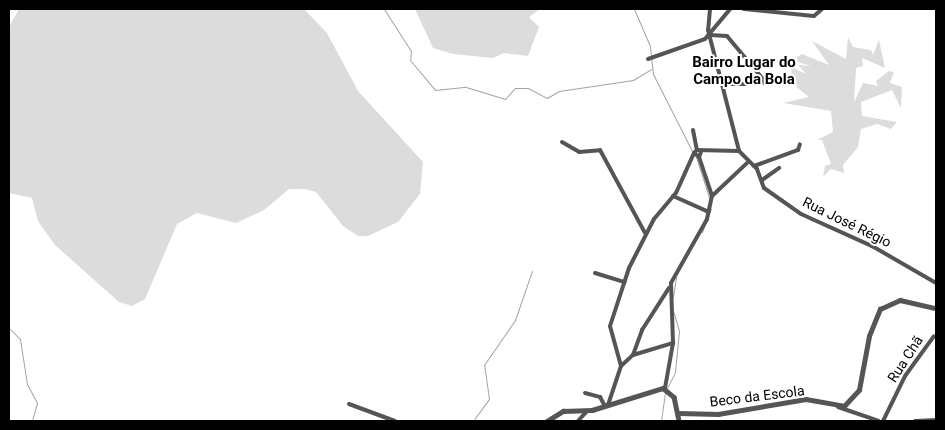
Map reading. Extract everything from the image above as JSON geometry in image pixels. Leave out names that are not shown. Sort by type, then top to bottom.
[{"type":"street","points":[[710,9],[710,36],[739,151],[747,163],[754,166],[798,150],[800,144]]},
{"type":"street","points":[[710,36],[730,9]]},
{"type":"street","points":[[744,9],[814,16],[822,9]]},
{"type":"street","points":[[648,59],[681,50],[710,36],[727,36],[762,77],[762,84]]},
{"type":"street","points":[[721,84],[771,84]]},
{"type":"street","points":[[633,355],[642,330],[672,283],[708,212],[710,197],[697,153],[693,130]]},
{"type":"street","points":[[562,142],[579,152],[600,150],[645,233]]},
{"type":"street","points":[[697,153],[739,151]]},
{"type":"street","points":[[621,366],[610,331],[625,282],[645,233],[673,196],[697,153]]},
{"type":"street","points":[[710,197],[747,163]]},
{"type":"street","name":"Rua José Régio","points":[[754,166],[765,189],[801,214],[872,246],[936,283]]},
{"type":"street","points":[[762,180],[779,168]]},
{"type":"street","points":[[673,196],[708,212]]},
{"type":"street","points":[[595,273],[625,282]]},
{"type":"street","points":[[672,283],[674,343],[667,390],[678,413],[678,421]]},
{"type":"street","points":[[838,407],[852,401],[859,390],[880,309],[900,300],[936,308]]},
{"type":"street","name":"Rua Chã","points":[[883,421],[905,376],[934,336]]},
{"type":"street","points":[[606,406],[621,366],[633,355],[674,343]]},
{"type":"street","points":[[578,421],[586,412],[667,390]]},
{"type":"street","points":[[585,393],[600,397],[606,406]]},
{"type":"street","name":"Beco da Escola","points":[[678,413],[718,414],[806,399],[838,407]]},
{"type":"street","points":[[348,404],[395,421]]},
{"type":"street","points":[[838,407],[879,421]]},
{"type":"street","points":[[549,420],[572,408],[586,412]]},
{"type":"street","points":[[914,421],[936,420],[936,416]]},
{"type":"street","points":[[549,420],[558,421]]},
{"type":"shaded area","points":[[19,9],[304,9],[327,33],[358,91],[423,162],[420,194],[398,222],[368,236],[358,236],[343,226],[316,192],[305,189],[289,189],[264,210],[236,223],[197,213],[177,224],[145,299],[132,306],[119,302],[55,245],[38,221],[32,198],[9,193],[9,27]]},
{"type":"shaded area","points":[[415,9],[540,9],[529,17],[539,27],[528,56],[504,53],[493,58],[453,54],[433,48]]},
{"type":"shaded area","points":[[848,37],[853,47],[871,50],[873,55],[879,40],[885,68],[862,58],[863,66],[856,68],[854,102],[863,83],[878,86],[876,81],[889,71],[894,72],[890,83],[902,87],[901,108],[892,90],[861,102],[862,116],[897,122],[891,129],[877,124],[861,129],[858,147],[843,165],[844,173],[831,169],[823,177],[825,166],[831,164],[822,140],[817,140],[833,132],[831,111],[783,103],[809,97],[793,84],[791,67],[806,74],[798,65],[811,66],[798,62],[797,57],[802,54],[829,65],[812,41],[846,59]]},
{"type":"waterway","points":[[384,9],[411,51],[410,60],[435,90],[466,87],[505,99],[515,88],[528,88],[547,98],[559,91],[633,80],[651,69]]},
{"type":"waterway","points":[[634,9],[650,46],[653,74],[692,151]]},
{"type":"waterway","points":[[696,157],[710,200]]},
{"type":"waterway","points":[[702,232],[711,209]]},
{"type":"waterway","points":[[473,421],[489,399],[484,365],[515,320],[532,271]]},
{"type":"waterway","points":[[673,297],[676,277]]},
{"type":"waterway","points":[[661,421],[665,392],[675,372],[679,331],[674,313]]},
{"type":"waterway","points":[[9,328],[20,339],[27,384],[37,403],[32,421]]},
{"type":"district","name":"Bairro Lugar do Campo da Bola","points":[[744,70]]}]
